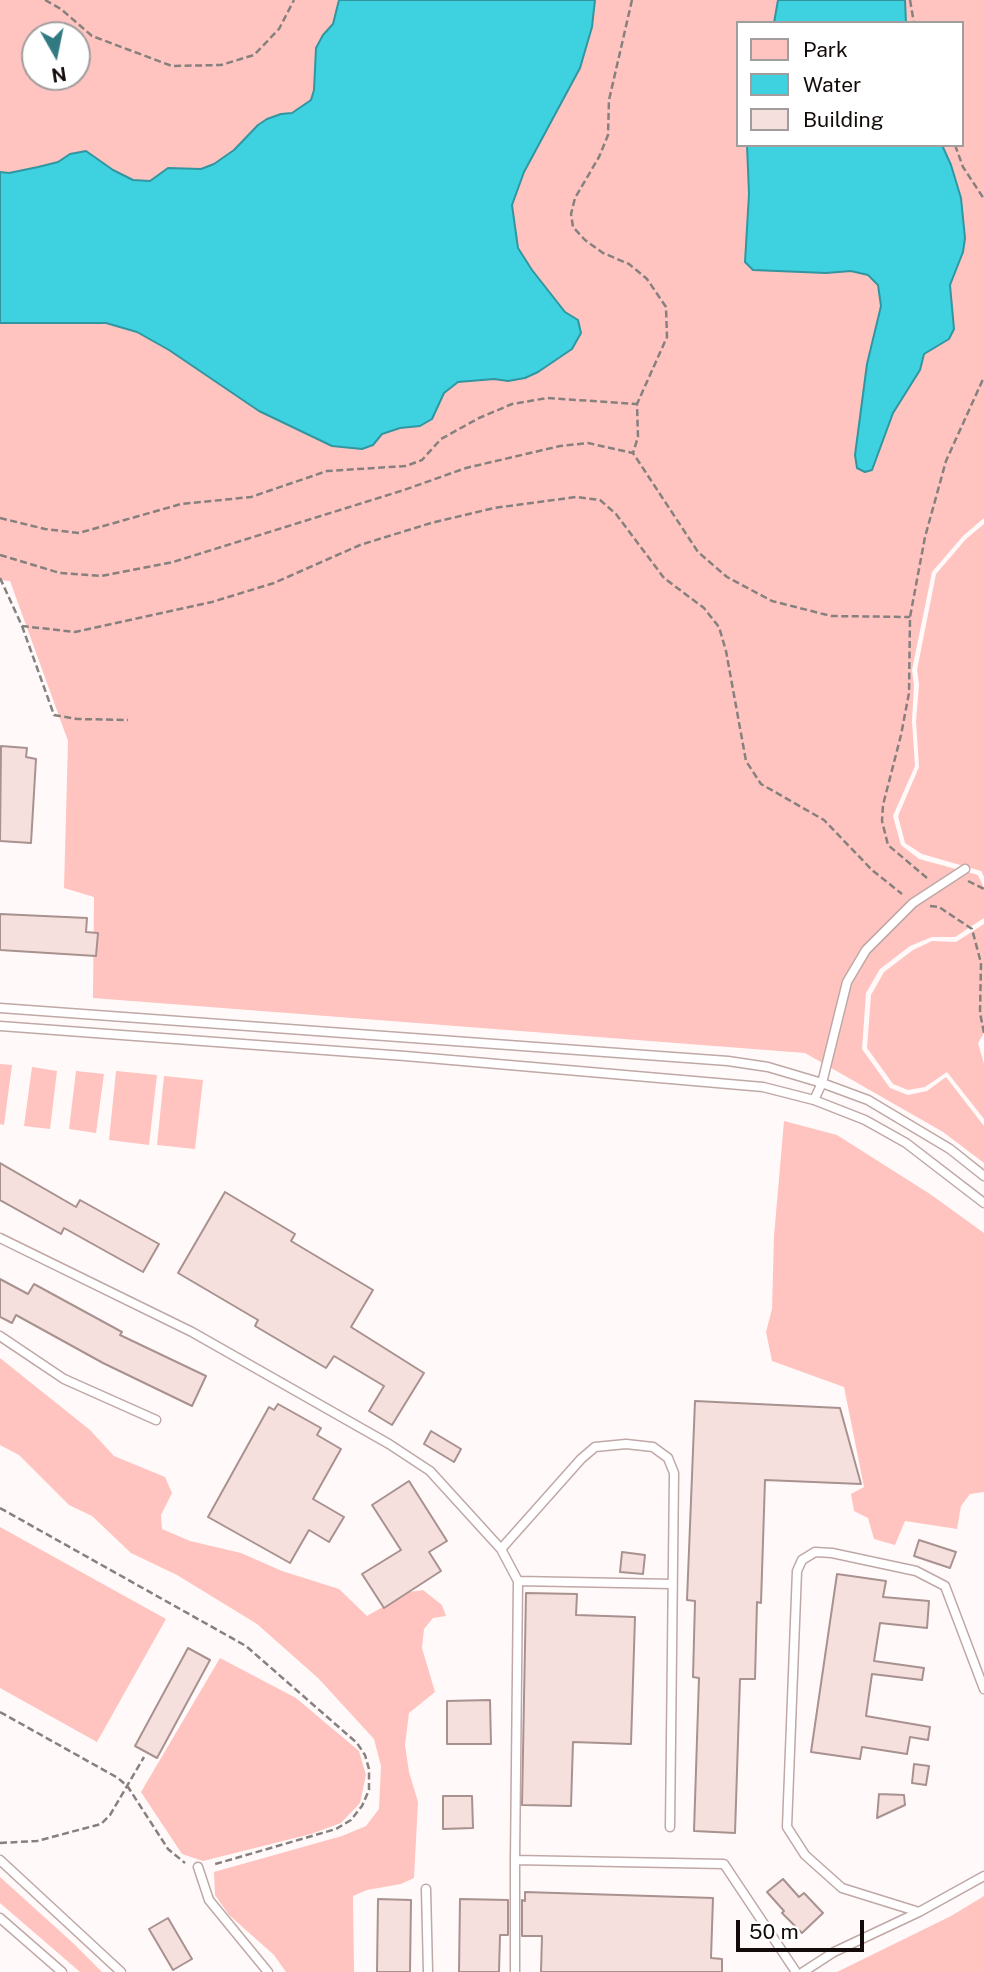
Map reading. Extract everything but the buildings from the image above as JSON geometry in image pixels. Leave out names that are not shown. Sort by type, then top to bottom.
[{"type":"lane","points":[[814,1100],[822,1083],[847,982],[866,950],[913,903],[965,869]]},
{"type":"lane","points":[[0,1008],[729,1061],[768,1067],[867,1100],[950,1149],[984,1176]]},
{"type":"lane","points":[[0,1026],[763,1087],[814,1100],[865,1120],[906,1143],[984,1203]]},
{"type":"lane","points":[[0,1238],[192,1332],[389,1444],[430,1471],[501,1549],[518,1581],[514,1972]]},
{"type":"lane","points":[[0,1336],[64,1378],[156,1420]]},
{"type":"lane","points":[[501,1549],[581,1459],[595,1447],[626,1444],[653,1447],[668,1458],[674,1473],[670,1827]]},
{"type":"lane","points":[[919,1912],[842,1888],[806,1855],[787,1827],[797,1571],[802,1560],[815,1552],[832,1553],[916,1571],[945,1586],[984,1689]]},
{"type":"lane","points":[[518,1581],[672,1584]]},
{"type":"lane","points":[[0,1860],[121,1972]]},
{"type":"lane","points":[[515,1860],[724,1864],[796,1972]]},
{"type":"lane","points":[[198,1867],[209,1900],[268,1972]]},
{"type":"lane","points":[[803,1972],[834,1952],[919,1912],[984,1876]]},
{"type":"lane","points":[[426,1889],[428,1972]]},
{"type":"lane","points":[[0,1918],[62,1972]]},
{"type":"lane","points":[[0,1927],[15,1930]]},
{"type":"path","points":[[45,0],[61,9],[92,36],[172,66],[221,65],[254,55],[279,29],[294,0]]},
{"type":"path","points":[[632,0],[609,100],[608,135],[599,157],[575,198],[570,214],[573,227],[585,240],[603,253],[629,264],[647,279],[666,307],[667,337],[637,404],[638,437],[633,453]]},
{"type":"path","points":[[910,0],[914,21]]},
{"type":"path","points":[[956,147],[963,167],[984,199]]},
{"type":"path","points":[[937,887],[888,845],[882,821],[883,805],[909,693],[910,617],[925,537],[946,461],[984,377]]},
{"type":"path","points":[[0,518],[79,533],[181,504],[251,497],[327,471],[406,466],[422,460],[442,439],[479,418],[512,404],[547,398],[637,404]]},
{"type":"path","points":[[0,555],[60,573],[101,576],[173,562],[466,468],[560,446],[588,443],[633,453],[698,552],[727,577],[772,601],[831,616],[910,617]]},
{"type":"path","points":[[22,626],[75,632],[212,601],[274,583],[360,545],[431,523],[494,508],[576,497],[600,500],[616,514],[664,578],[704,608],[719,627],[726,651],[746,761],[761,784],[824,820],[872,870],[913,903],[939,907],[972,929],[981,964],[980,1013],[984,1033]]},
{"type":"path","points":[[0,578],[22,626],[54,715],[77,719],[128,720]]},
{"type":"path","points":[[0,1507],[246,1646],[357,1743],[365,1755],[369,1769],[369,1790],[362,1806],[351,1820],[336,1829],[211,1866],[198,1867],[176,1858],[128,1787],[117,1778],[0,1712]]},
{"type":"path","points":[[0,1843],[37,1840],[100,1824],[110,1815],[144,1757]]},
{"type":"green space","points":[[0,0],[984,0],[984,518],[963,536],[932,572],[912,670],[915,766],[893,816],[901,845],[919,859],[978,875],[984,888],[984,918],[955,937],[932,937],[910,946],[880,969],[866,993],[862,1049],[890,1088],[908,1095],[927,1091],[946,1077],[984,1126],[984,1163],[943,1132],[805,1053],[93,998],[94,897],[64,888],[68,741],[10,581],[0,580]]},
{"type":"green space","points":[[984,524],[984,877],[981,871],[922,854],[905,843],[898,816],[919,767],[917,670],[936,574],[966,539]]},
{"type":"green space","points":[[984,924],[984,1033],[978,1043],[984,1064],[984,1119],[947,1072],[925,1087],[908,1090],[893,1084],[867,1048],[871,995],[884,972],[913,950],[932,941],[956,942]]},
{"type":"green space","points":[[0,1064],[12,1065],[4,1125],[0,1124]]},
{"type":"green space","points":[[32,1067],[57,1071],[50,1129],[24,1126]]},
{"type":"green space","points":[[76,1071],[104,1074],[96,1133],[69,1129]]},
{"type":"green space","points":[[116,1071],[157,1075],[149,1145],[109,1140]]},
{"type":"green space","points":[[164,1076],[203,1080],[195,1149],[157,1145]]},
{"type":"green space","points":[[784,1121],[837,1135],[930,1194],[984,1233],[984,1492],[970,1494],[961,1506],[957,1529],[905,1521],[895,1545],[874,1539],[868,1518],[854,1511],[851,1494],[864,1487],[844,1387],[772,1361],[766,1332],[772,1309],[774,1236]]},
{"type":"green space","points":[[0,1358],[90,1430],[114,1456],[165,1477],[172,1493],[161,1515],[162,1529],[190,1541],[241,1553],[282,1571],[339,1589],[367,1616],[409,1592],[423,1590],[442,1605],[446,1616],[433,1618],[424,1629],[422,1648],[435,1692],[409,1713],[405,1745],[409,1772],[418,1802],[414,1878],[353,1896],[354,1972],[286,1972],[274,1955],[229,1915],[215,1895],[214,1872],[342,1836],[366,1826],[379,1809],[381,1766],[374,1739],[318,1678],[257,1624],[177,1575],[131,1553],[92,1516],[69,1505],[19,1455],[0,1445]]},
{"type":"green space","points":[[0,1527],[166,1619],[97,1742],[0,1688]]},
{"type":"green space","points":[[220,1658],[296,1698],[359,1751],[366,1775],[360,1803],[341,1823],[311,1834],[203,1861],[182,1854],[141,1792]]},
{"type":"green space","points":[[0,1877],[102,1972],[80,1972],[0,1903]]},
{"type":"green space","points":[[984,1896],[984,1972],[837,1972],[951,1916]]},
{"type":"water","points":[[339,0],[595,0],[592,27],[580,68],[524,172],[512,205],[518,248],[565,312],[578,320],[581,333],[572,349],[525,378],[458,382],[444,393],[432,419],[420,426],[400,428],[382,434],[373,445],[362,449],[332,446],[259,411],[169,350],[137,332],[106,323],[0,323],[0,172],[9,173],[38,167],[58,162],[70,154],[86,151],[133,180],[150,181],[168,168],[201,169],[214,164],[234,150],[267,119],[292,113],[311,100],[316,48],[333,24]]},
{"type":"water","points":[[778,0],[905,0],[906,21],[774,21]]},
{"type":"water","points":[[747,147],[943,147],[951,165],[961,198],[965,238],[963,252],[950,285],[954,329],[949,339],[924,354],[920,370],[893,413],[872,470],[865,472],[857,468],[855,455],[867,364],[881,306],[878,285],[868,275],[851,271],[826,273],[753,270],[745,262],[749,194]]}]
